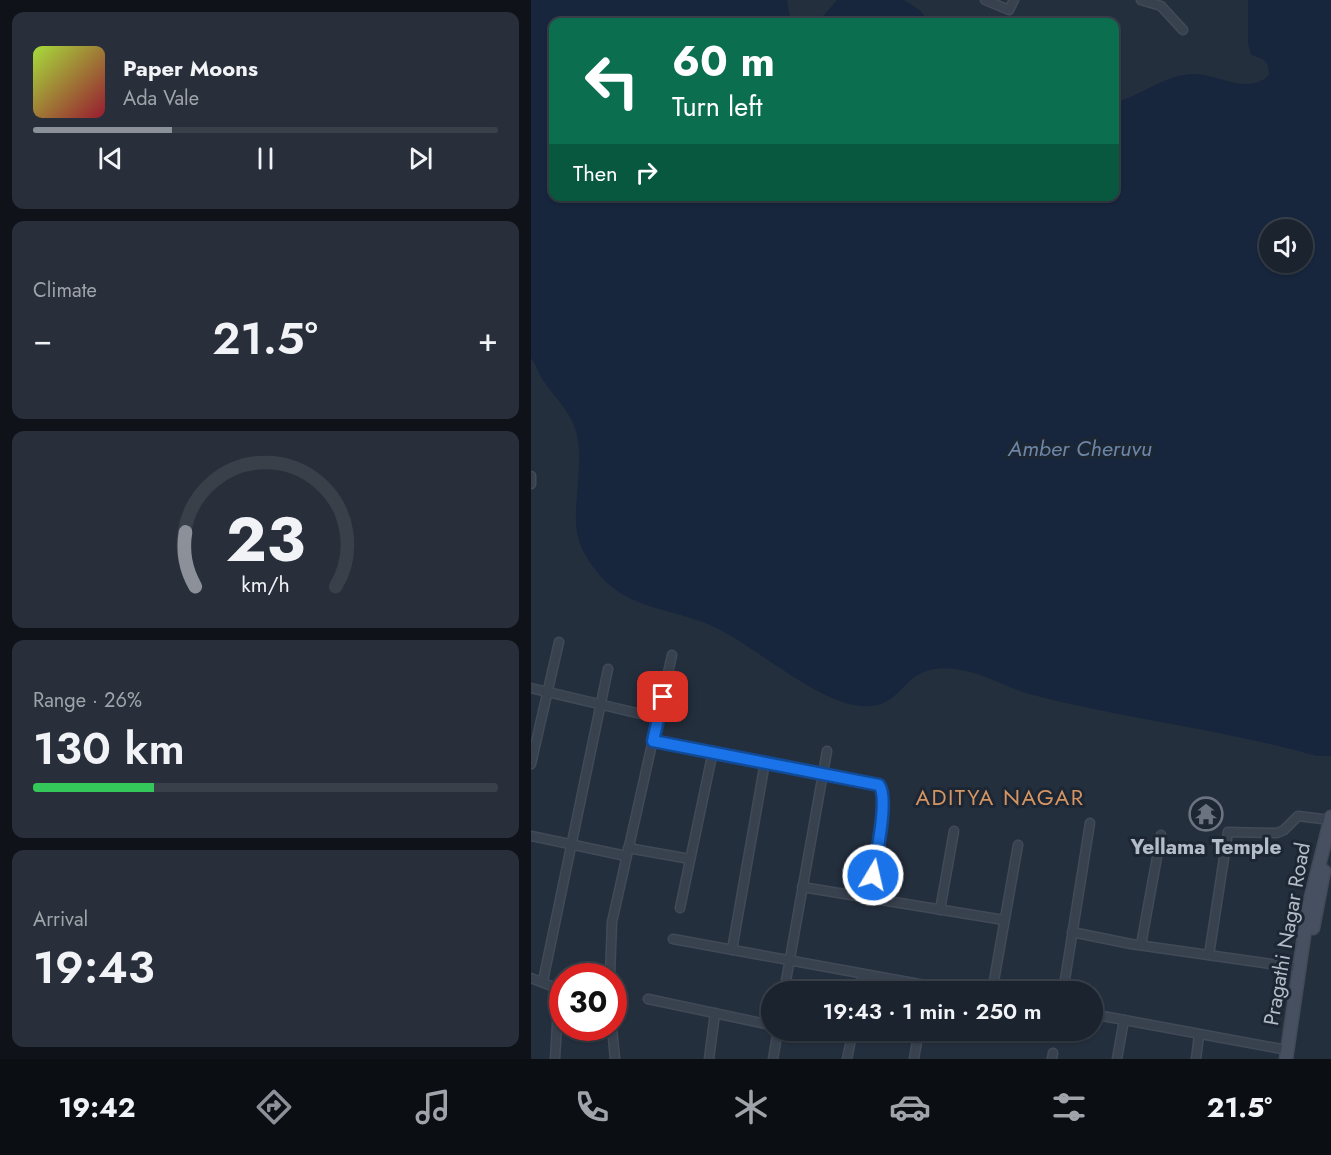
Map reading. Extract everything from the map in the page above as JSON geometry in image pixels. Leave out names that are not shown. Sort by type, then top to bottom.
[{"type":"main road","name":"Pragathi Nagar Road","points":[[1288,1056],[1299,968],[1330,818]]},
{"type":"main road","points":[[1312,910],[1331,843]]},
{"type":"main road","name":"Pragathi Nagar Road","points":[[1288,1056],[1312,910]]},
{"type":"street","points":[[985,0],[1009,10],[1014,0]]},
{"type":"street","points":[[1141,0],[1161,3],[1183,30]]},
{"type":"street","points":[[531,476],[531,484]]},
{"type":"street","points":[[531,764],[559,642]]},
{"type":"street","points":[[610,963],[612,922],[672,655]]},
{"type":"street","points":[[543,981],[608,669]]},
{"type":"street","points":[[531,688],[659,718]]},
{"type":"street","points":[[653,741],[877,784],[882,789],[880,830],[869,898]]},
{"type":"street","points":[[680,908],[713,751]]},
{"type":"street","points":[[786,981],[827,751]]},
{"type":"street","points":[[732,950],[765,762]]},
{"type":"street","points":[[1209,955],[1228,832],[1277,833],[1284,830],[1298,816],[1330,818]]},
{"type":"street","points":[[1065,981],[1090,823]]},
{"type":"street","points":[[940,910],[954,831]]},
{"type":"street","points":[[1141,945],[1161,835]]},
{"type":"street","points":[[531,836],[571,845],[690,859]]},
{"type":"street","points":[[994,981],[1018,845]]},
{"type":"street","points":[[802,887],[1003,921]]},
{"type":"street","points":[[1073,932],[1141,945],[1299,968]]},
{"type":"street","points":[[673,939],[894,981]]},
{"type":"street","points":[[862,981],[863,974]]},
{"type":"street","points":[[531,978],[559,989],[555,1059]]},
{"type":"street","points":[[648,999],[761,1023]]},
{"type":"street","points":[[709,1059],[715,1013]]},
{"type":"street","points":[[1103,1016],[1288,1056]]},
{"type":"street","points":[[1117,1059],[1124,1020]]},
{"type":"street","points":[[1196,1059],[1199,1035]]},
{"type":"street","points":[[613,1041],[615,1059]]},
{"type":"street","points":[[773,1059],[776,1041]]},
{"type":"street","points":[[847,1059],[851,1041]]},
{"type":"street","points":[[915,1059],[917,1041]]},
{"type":"water","name":"Amber Cheruvu","points":[[531,0],[787,0],[790,18],[549,18],[549,201],[1119,201],[1119,101],[1163,81],[1183,75],[1204,75],[1243,84],[1261,81],[1269,75],[1269,70],[1265,61],[1251,55],[1248,43],[1248,0],[1331,0],[1331,756],[1317,756],[1247,739],[1068,703],[1024,692],[961,670],[942,668],[928,670],[908,682],[884,703],[872,706],[853,705],[833,699],[790,675],[728,634],[697,620],[641,603],[615,590],[604,580],[588,560],[580,543],[576,526],[579,449],[575,428],[568,413],[543,380],[531,358]]},
{"type":"water","points":[[837,0],[904,0],[921,11],[925,18],[821,18]]},
{"type":"place","name":"Yellama Temple","points":[[1206,814]]},
{"type":"district","name":"ADITYA NAGAR","points":[[1000,797]]},
{"type":"route","points":[[663,697],[653,741],[879,785],[882,789],[880,830],[873,875]]}]
